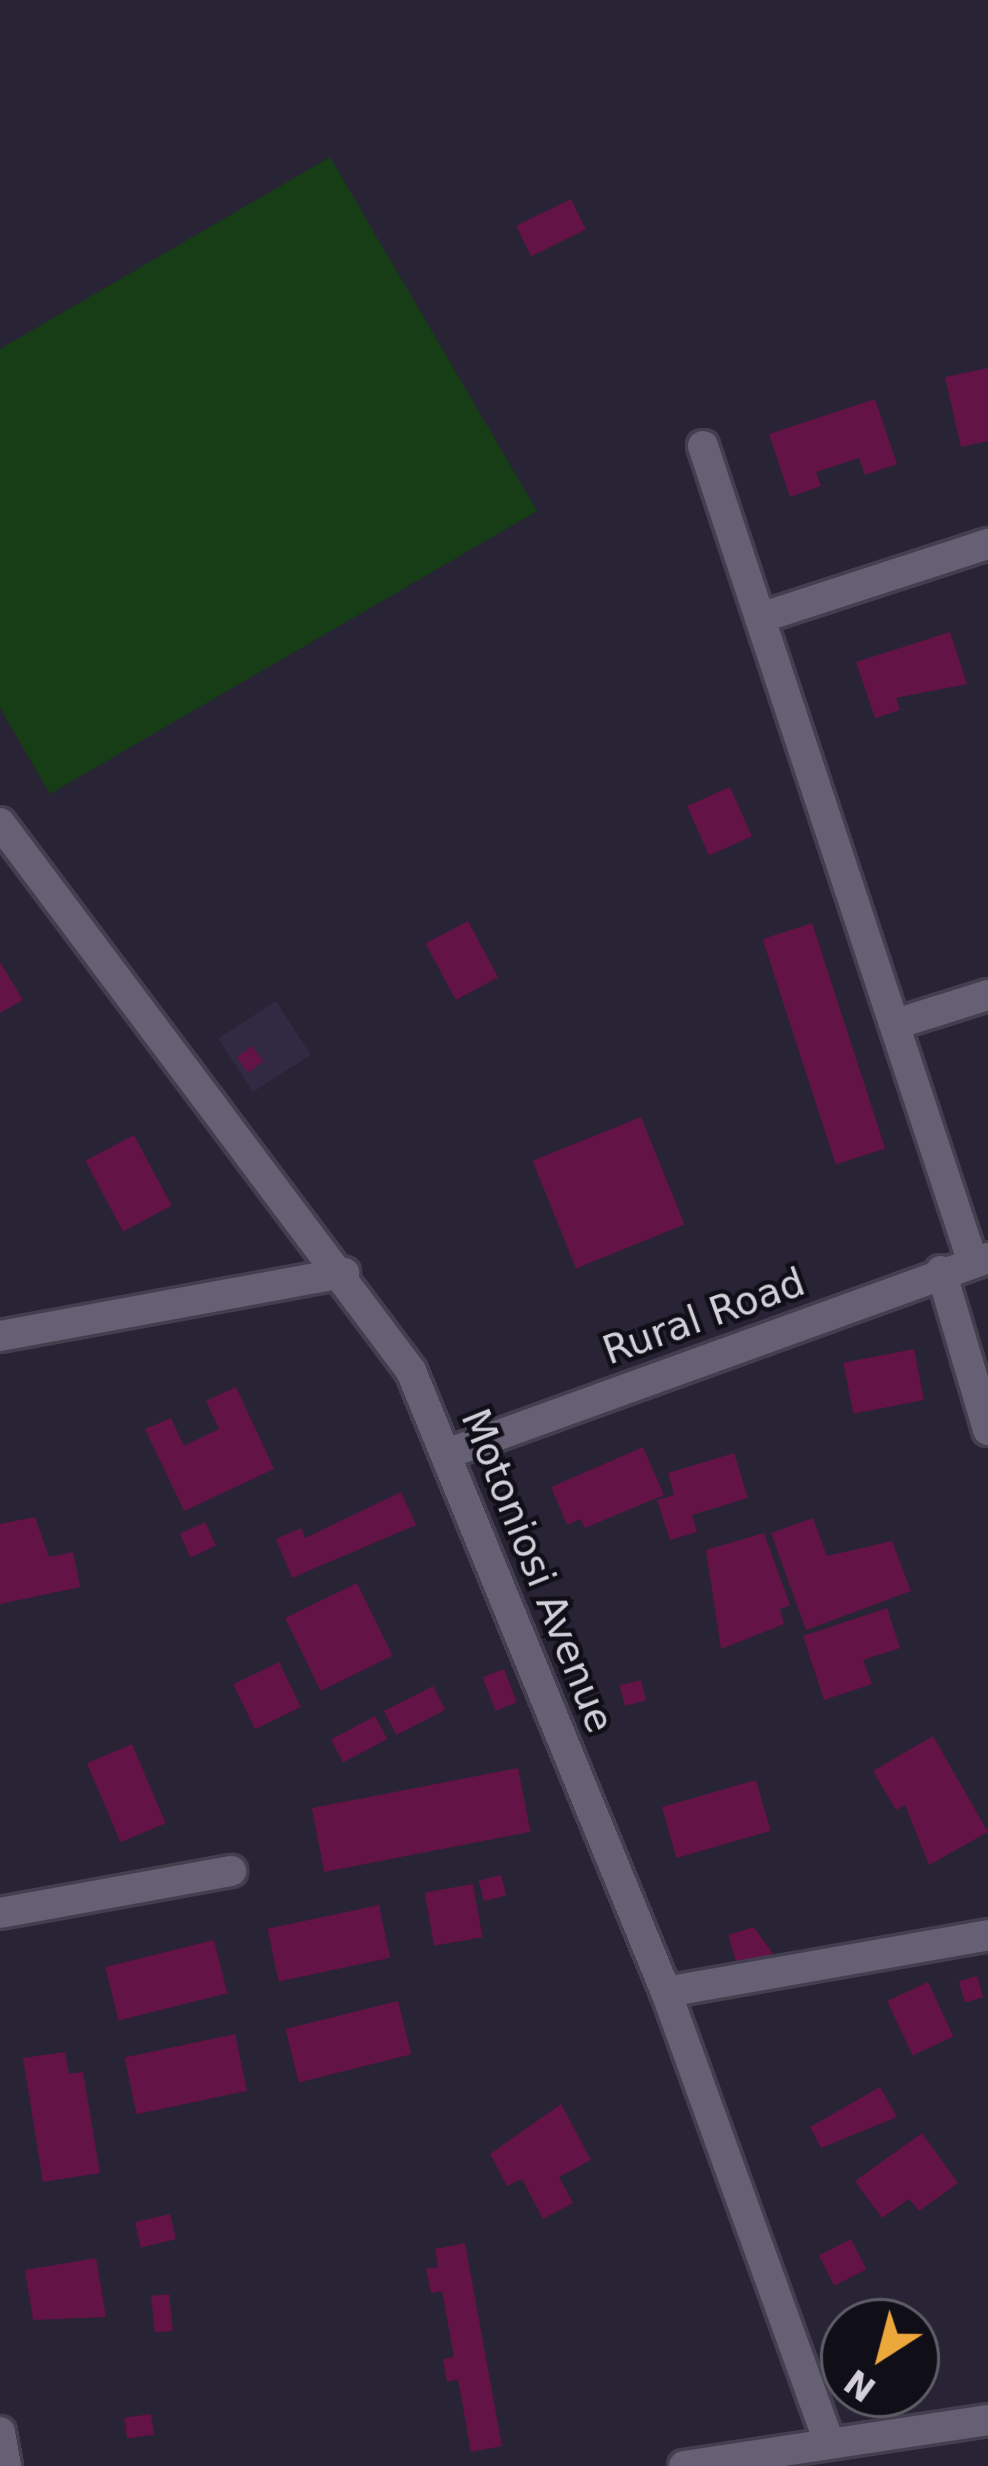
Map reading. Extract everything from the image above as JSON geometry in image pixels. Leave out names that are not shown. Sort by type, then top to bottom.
[{"type":"street","points":[[703,446],[980,1261]]},
{"type":"street","points":[[760,618],[988,544]]},
{"type":"street","name":"Motoniosi Avenue","points":[[0,823],[344,1273],[411,1371],[449,1453],[666,1992],[829,2443]]},
{"type":"street","points":[[899,1023],[988,995]]},
{"type":"street","name":"Rural Road","points":[[449,1453],[941,1270],[980,1261]]},
{"type":"street","points":[[941,1270],[988,1430]]},
{"type":"street","points":[[0,1336],[344,1273]]},
{"type":"street","points":[[0,1913],[231,1871]]},
{"type":"street","points":[[666,1992],[988,1935]]},
{"type":"street","points":[[684,2466],[988,2420]]},
{"type":"street","points":[[0,2432],[6,2466]]},
{"type":"shaded area","points":[[276,1001],[311,1055],[253,1092],[218,1039]]},
{"type":"green space","points":[[330,157],[537,511],[50,794],[0,708],[0,349]]},
{"type":"building","points":[[571,199],[586,230],[531,256],[516,226]]},
{"type":"building","points":[[988,368],[988,441],[961,447],[945,377]]},
{"type":"building","points":[[875,399],[897,464],[865,475],[859,458],[816,472],[821,486],[790,497],[769,434]]},
{"type":"building","points":[[950,632],[967,684],[896,698],[900,710],[875,718],[856,662]]},
{"type":"building","points":[[730,787],[752,836],[709,855],[687,806]]},
{"type":"building","points":[[468,921],[498,978],[456,1000],[426,944]]},
{"type":"building","points":[[812,923],[885,1148],[836,1164],[763,939]]},
{"type":"building","points":[[0,962],[23,1000],[0,1013]]},
{"type":"building","points":[[252,1046],[263,1061],[248,1073],[237,1057]]},
{"type":"building","points":[[641,1117],[684,1225],[576,1268],[533,1161]]},
{"type":"building","points":[[134,1135],[172,1206],[123,1231],[85,1161]]},
{"type":"building","points":[[914,1349],[924,1400],[853,1414],[843,1363]]},
{"type":"building","points":[[236,1387],[274,1469],[184,1511],[145,1429],[171,1418],[184,1446],[219,1429],[206,1401]]},
{"type":"building","points":[[643,1447],[664,1495],[585,1528],[580,1519],[567,1525],[551,1487]]},
{"type":"building","points":[[734,1453],[748,1498],[692,1515],[697,1532],[670,1540],[657,1500],[674,1495],[668,1473]]},
{"type":"building","points":[[401,1492],[416,1525],[292,1578],[276,1539],[301,1528],[305,1538]]},
{"type":"building","points":[[35,1517],[49,1557],[73,1552],[80,1587],[0,1604],[0,1524]]},
{"type":"building","points":[[813,1518],[827,1556],[892,1541],[911,1591],[806,1630],[771,1533]]},
{"type":"building","points":[[205,1522],[216,1546],[191,1557],[180,1534]]},
{"type":"building","points":[[764,1533],[790,1605],[780,1609],[784,1624],[721,1649],[706,1550]]},
{"type":"building","points":[[357,1583],[393,1656],[321,1691],[285,1618]]},
{"type":"building","points":[[887,1608],[900,1648],[863,1660],[872,1684],[824,1700],[803,1636]]},
{"type":"building","points":[[279,1662],[301,1707],[255,1729],[233,1684]]},
{"type":"building","points":[[504,1669],[517,1703],[495,1711],[483,1677]]},
{"type":"building","points":[[641,1680],[646,1700],[625,1706],[620,1685]]},
{"type":"building","points":[[433,1686],[445,1710],[396,1735],[384,1711]]},
{"type":"building","points":[[375,1716],[387,1739],[343,1762],[331,1739]]},
{"type":"building","points":[[933,1736],[988,1832],[929,1865],[905,1805],[896,1810],[873,1771]]},
{"type":"building","points":[[132,1744],[166,1823],[120,1842],[87,1763]]},
{"type":"building","points":[[518,1768],[530,1832],[324,1872],[312,1808]]},
{"type":"building","points":[[756,1780],[771,1831],[676,1858],[662,1807]]},
{"type":"building","points":[[501,1875],[506,1895],[484,1901],[479,1881]]},
{"type":"building","points":[[473,1884],[482,1937],[434,1946],[425,1893]]},
{"type":"building","points":[[379,1905],[390,1958],[279,1982],[267,1929]]},
{"type":"building","points":[[754,1927],[775,1957],[738,1968],[728,1935]]},
{"type":"building","points":[[214,1940],[227,1993],[119,2020],[105,1967]]},
{"type":"building","points":[[977,1976],[983,1997],[965,2002],[959,1981]]},
{"type":"building","points":[[928,1982],[953,2036],[913,2055],[887,2001]]},
{"type":"building","points":[[398,2001],[411,2054],[299,2082],[285,2029]]},
{"type":"building","points":[[235,2034],[247,2091],[137,2114],[124,2057]]},
{"type":"building","points":[[65,2052],[69,2074],[83,2072],[100,2173],[43,2182],[23,2058]]},
{"type":"building","points":[[880,2087],[897,2117],[821,2148],[810,2127]]},
{"type":"building","points":[[561,2104],[591,2160],[559,2177],[573,2203],[543,2219],[522,2179],[507,2186],[490,2154]]},
{"type":"building","points":[[922,2133],[958,2183],[919,2211],[909,2199],[882,2218],[855,2181]]},
{"type":"building","points":[[170,2214],[176,2239],[141,2247],[135,2222]]},
{"type":"building","points":[[851,2239],[866,2269],[834,2286],[819,2255]]},
{"type":"building","points":[[465,2243],[502,2446],[471,2452],[458,2379],[447,2382],[443,2359],[454,2357],[442,2291],[431,2293],[426,2269],[438,2267],[435,2249]]},
{"type":"building","points":[[96,2258],[106,2317],[33,2320],[25,2270]]},
{"type":"building","points":[[169,2294],[173,2331],[155,2333],[151,2296]]},
{"type":"building","points":[[151,2414],[154,2435],[127,2439],[124,2418]]}]
